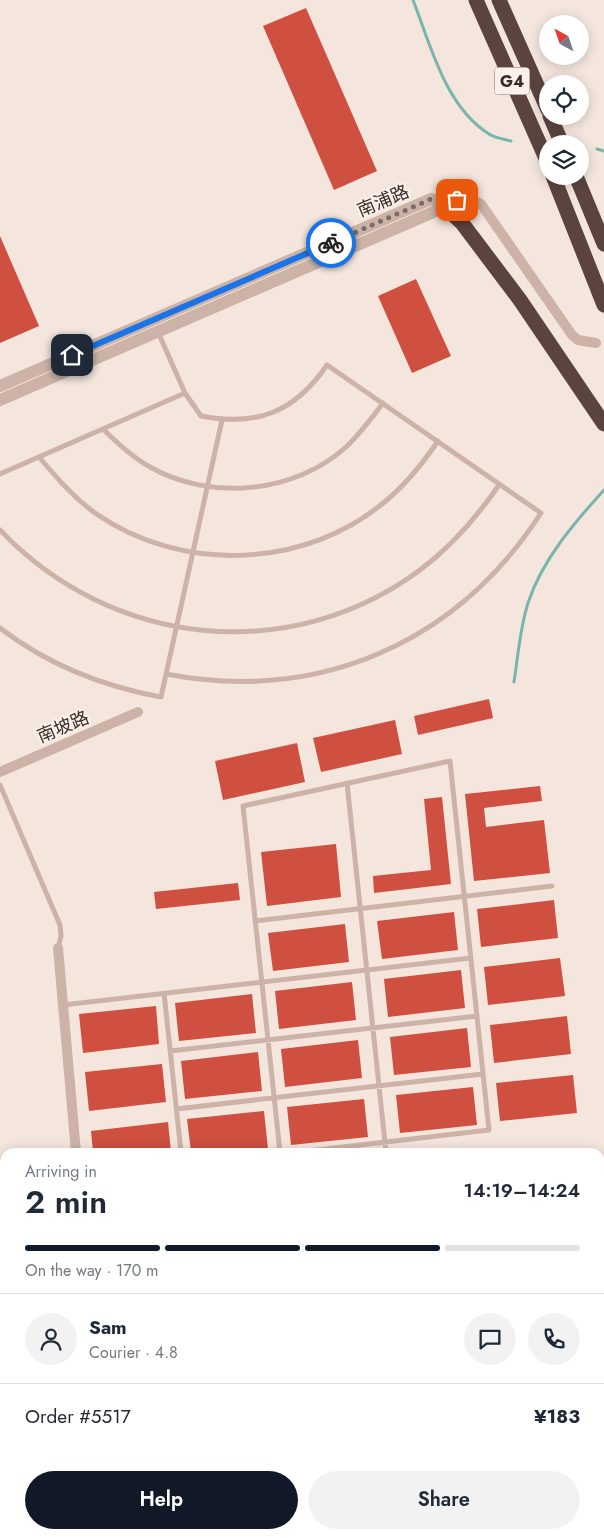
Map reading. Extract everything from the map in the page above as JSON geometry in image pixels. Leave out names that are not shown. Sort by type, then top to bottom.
[{"type":"highway","name":"G4","points":[[476,0],[539,143]]},
{"type":"highway","name":"G4","points":[[499,0],[539,90]]},
{"type":"highway","points":[[557,185],[604,305]]},
{"type":"highway","points":[[580,185],[604,244]]},
{"type":"highway","points":[[445,207],[462,223],[520,300],[604,424]]},
{"type":"street","points":[[445,207],[468,198],[481,204],[572,335],[578,340],[596,343]]},
{"type":"street","name":"南浦路","points":[[0,386],[431,199],[439,201],[445,207],[0,400]]},
{"type":"street","name":"南坡路","points":[[0,772],[138,712]]},
{"type":"street","points":[[58,948],[76,1148]]},
{"type":"lane","points":[[158,331],[184,393],[201,416],[243,421],[264,416],[283,408],[306,392],[327,364],[540,513],[513,553],[480,588],[442,619],[422,632],[401,644],[357,663],[302,677],[238,682],[206,680],[166,674]]},
{"type":"lane","points":[[0,474],[184,393]]},
{"type":"lane","points":[[103,428],[124,450],[150,467],[178,480],[208,487],[237,489],[266,486],[294,478],[312,469],[345,448],[366,427],[383,403]]},
{"type":"lane","points":[[0,628],[58,664],[82,676],[161,698],[222,420]]},
{"type":"lane","points":[[39,456],[56,477],[95,513],[142,538],[193,553],[236,556],[270,553],[320,540],[366,516],[406,482],[438,442]]},
{"type":"lane","points":[[0,530],[47,572],[87,597],[130,615],[176,627],[222,632],[269,630],[315,621],[359,605],[400,583],[438,555],[471,522],[499,484]]},
{"type":"lane","points":[[280,1148],[243,806],[450,760],[489,1130],[334,1148]]},
{"type":"lane","points":[[0,784],[60,925],[61,936],[58,948]]},
{"type":"lane","points":[[347,784],[386,1148]]},
{"type":"lane","points":[[256,921],[552,886]]},
{"type":"lane","points":[[63,1005],[471,958]]},
{"type":"lane","points":[[164,994],[181,1148]]},
{"type":"lane","points":[[170,1051],[477,1016]]},
{"type":"lane","points":[[176,1109],[483,1074]]},
{"type":"building","points":[[306,8],[377,171],[334,190],[263,26]]},
{"type":"building","points":[[0,236],[39,326],[0,343]]},
{"type":"building","points":[[416,279],[451,356],[412,373],[378,296]]},
{"type":"building","points":[[489,699],[493,718],[418,735],[414,716]]},
{"type":"building","points":[[395,720],[402,754],[321,772],[313,738]]},
{"type":"building","points":[[297,743],[305,782],[223,800],[215,761]]},
{"type":"building","points":[[540,786],[542,801],[484,808],[486,827],[544,820],[550,873],[474,881],[465,794]]},
{"type":"building","points":[[442,797],[451,884],[374,893],[373,876],[431,870],[424,799]]},
{"type":"building","points":[[336,844],[341,897],[267,906],[261,852]]},
{"type":"building","points":[[238,883],[240,900],[156,909],[154,892]]},
{"type":"building","points":[[554,900],[558,938],[481,947],[477,909]]},
{"type":"building","points":[[454,912],[458,950],[382,959],[377,921]]},
{"type":"building","points":[[345,924],[349,962],[273,971],[268,933]]},
{"type":"building","points":[[560,958],[565,996],[488,1005],[484,967]]},
{"type":"building","points":[[461,970],[465,1008],[388,1017],[384,979]]},
{"type":"building","points":[[352,982],[356,1020],[279,1029],[275,991]]},
{"type":"building","points":[[252,994],[256,1033],[179,1041],[175,1003]]},
{"type":"building","points":[[156,1006],[159,1044],[83,1053],[79,1014]]},
{"type":"building","points":[[567,1016],[571,1054],[494,1063],[490,1025]]},
{"type":"building","points":[[467,1028],[471,1067],[394,1075],[390,1037]]},
{"type":"building","points":[[358,1040],[362,1078],[285,1087],[281,1049]]},
{"type":"building","points":[[258,1052],[262,1091],[185,1099],[181,1061]]},
{"type":"building","points":[[162,1064],[166,1102],[89,1111],[85,1072]]},
{"type":"building","points":[[573,1075],[577,1113],[500,1121],[496,1083]]},
{"type":"building","points":[[473,1087],[477,1125],[400,1133],[396,1095]]},
{"type":"building","points":[[364,1099],[368,1137],[291,1145],[287,1107]]},
{"type":"building","points":[[264,1111],[268,1148],[191,1148],[187,1119]]},
{"type":"building","points":[[168,1122],[171,1148],[93,1148],[91,1131]]},
{"type":"waterway","points":[[413,0],[441,74],[461,108],[489,134],[511,141]]},
{"type":"waterway","points":[[597,149],[604,151]]},
{"type":"waterway","points":[[514,682],[523,622],[534,587],[560,543],[604,490]]},
{"type":"way so far","points":[[331,243],[431,199],[439,201],[445,207],[457,200]]},
{"type":"route","points":[[72,355],[331,243]]}]
